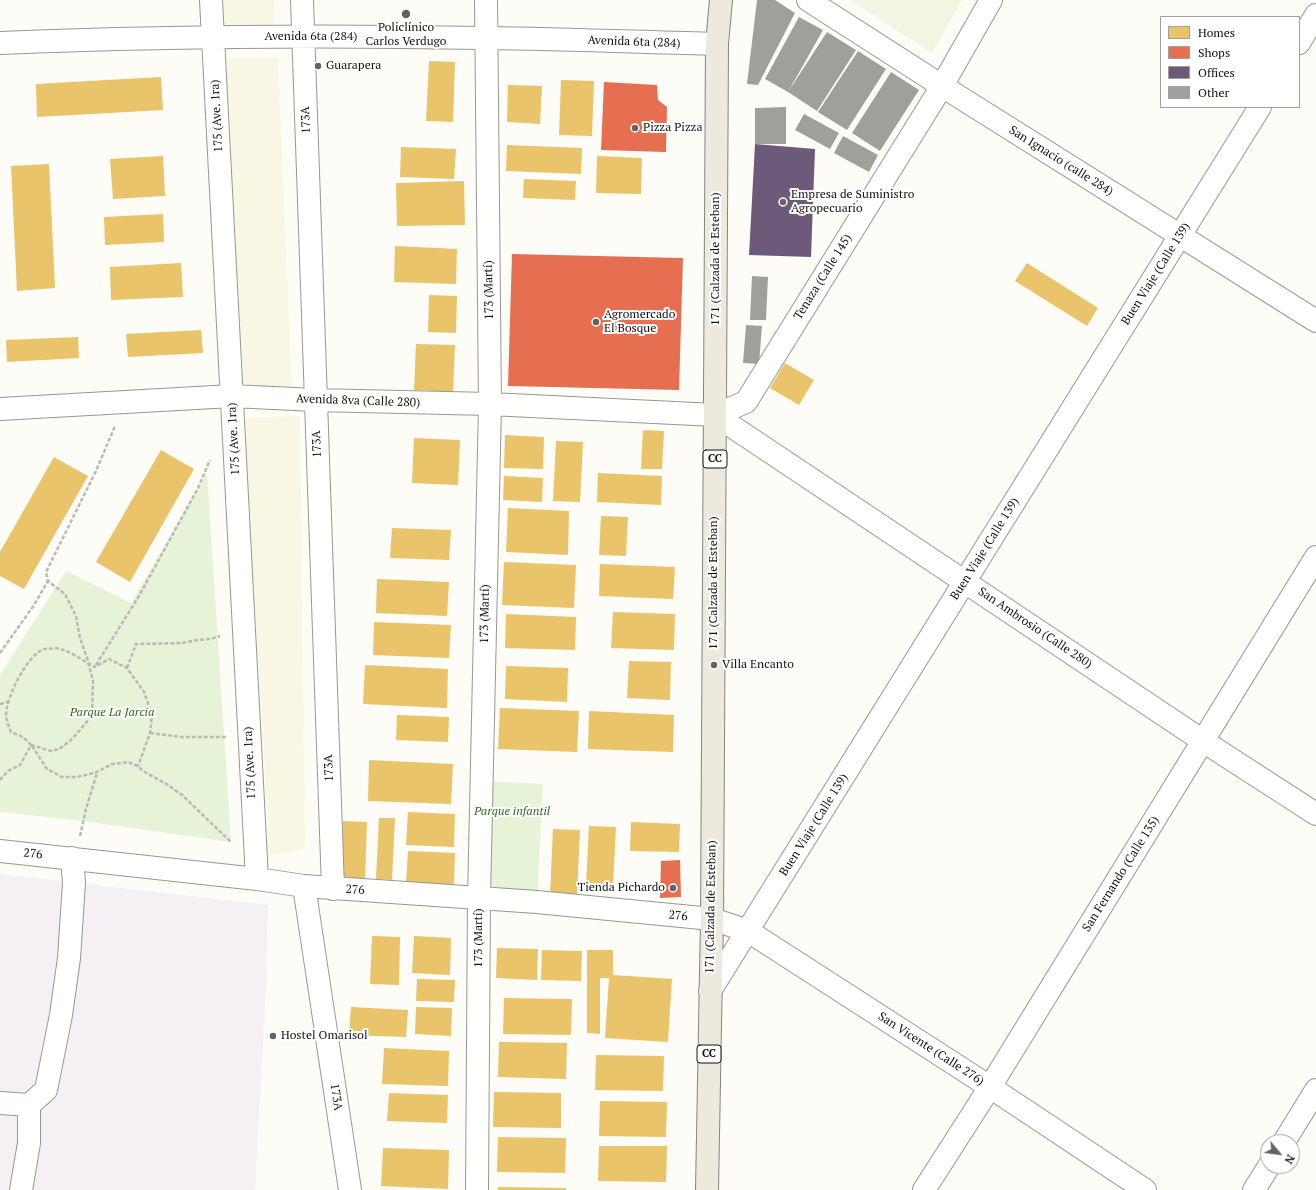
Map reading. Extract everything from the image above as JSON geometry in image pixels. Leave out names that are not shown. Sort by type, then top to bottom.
[{"type":"main road","name":"171 (Calzada de Esteban)","points":[[707,1190],[712,919],[717,44],[721,0]]},
{"type":"street","name":"175 (Ave. 1ra)","points":[[211,0],[256,879]]},
{"type":"street","name":"173A","points":[[302,0],[333,888]]},
{"type":"street","name":"173 (Martí)","points":[[477,1190],[479,898],[490,404],[486,0]]},
{"type":"street","name":"San Ignacio (calle 284)","points":[[808,0],[1316,321]]},
{"type":"street","name":"Tenaza (Calle 145)","points":[[715,414],[746,402],[942,86],[991,0]]},
{"type":"street","points":[[1300,41],[1316,15]]},
{"type":"street","name":"Avenida 6ta (284)","points":[[0,43],[213,37],[486,38],[717,44]]},
{"type":"street","name":"Buen Viaje (Calle 139)","points":[[710,991],[1259,108]]},
{"type":"street","name":"Avenida 8va (Calle 280)","points":[[0,409],[232,396],[315,400],[490,404],[715,414]]},
{"type":"street","name":"San Ambrosio (Calle 280)","points":[[715,414],[1203,741],[1316,814]]},
{"type":"street","name":"San Fernando (Calle 135)","points":[[924,1190],[990,1087],[1316,557]]},
{"type":"street","name":"276","points":[[0,850],[256,879],[304,886],[479,898],[712,919]]},
{"type":"street","points":[[0,1103],[29,1105],[46,1090],[61,1015],[69,958],[74,883],[72,858]]},
{"type":"street","name":"173A","points":[[304,886],[350,1190]]},
{"type":"street","name":"San Vicente (Calle 276)","points":[[712,919],[748,931],[990,1087],[1145,1190]]},
{"type":"street","points":[[1289,1134],[1316,1090]]},
{"type":"street","points":[[20,1190],[29,1143],[29,1105]]},
{"type":"street","points":[[1254,1190],[1264,1174]]},
{"type":"path","points":[[31,745],[51,751],[59,749],[70,741],[92,715],[93,681],[80,638],[76,616],[65,594],[48,581],[46,572],[96,471],[125,402]]},
{"type":"path","points":[[95,667],[139,596],[198,488],[214,454]]},
{"type":"path","points":[[0,653],[34,605],[48,581]]},
{"type":"path","points":[[127,668],[136,644],[182,643],[211,639],[218,636],[244,637]]},
{"type":"path","points":[[95,667],[69,652],[55,648],[44,649],[33,658],[26,667],[18,679],[8,702],[6,716],[11,732],[23,737],[31,745],[47,769],[62,777],[77,777],[97,772],[112,764],[128,762],[138,766],[143,771],[182,795],[236,848]]},
{"type":"path","points":[[95,667],[109,660],[127,668],[144,692],[152,715],[150,733],[138,766]]},
{"type":"path","points":[[0,704],[8,702]]},
{"type":"path","points":[[150,733],[205,738],[249,737]]},
{"type":"path","points":[[0,780],[8,771],[20,765],[31,745]]},
{"type":"path","points":[[72,858],[80,837],[86,809],[97,772]]},
{"type":"shaded area","points":[[220,0],[274,0],[275,26],[221,26]]},
{"type":"shaded area","points":[[278,58],[292,390],[243,393],[226,59]]},
{"type":"shaded area","points":[[300,416],[305,849],[268,856],[268,825],[243,418]]},
{"type":"shaded area","points":[[0,874],[268,905],[266,987],[255,1190],[0,1190]]},
{"type":"green space","points":[[850,0],[962,0],[932,53]]},
{"type":"green space","name":"Parque La Jarcia","points":[[207,473],[231,842],[83,821],[0,812],[0,675],[66,571],[131,603]]},
{"type":"green space","name":"Parque infantil","points":[[483,781],[543,784],[537,902],[479,898]]},
{"type":"building: Homes","points":[[429,61],[455,62],[453,122],[426,121]]},
{"type":"building: Homes","points":[[161,77],[163,110],[37,117],[36,84]]},
{"type":"building: Homes","points":[[561,80],[594,81],[592,136],[559,135]]},
{"type":"building: Homes","points":[[508,85],[542,86],[540,124],[507,122]]},
{"type":"building: Homes","points":[[507,145],[582,148],[581,174],[506,171]]},
{"type":"building: Homes","points":[[401,147],[456,149],[454,179],[400,177]]},
{"type":"building: Homes","points":[[163,156],[165,196],[113,199],[110,159]]},
{"type":"building: Homes","points":[[597,156],[642,158],[641,194],[596,193]]},
{"type":"building: Homes","points":[[49,164],[55,288],[17,291],[11,166]]},
{"type":"building: Homes","points":[[524,179],[576,181],[575,200],[523,198]]},
{"type":"building: Homes","points":[[464,181],[465,225],[397,226],[396,183]]},
{"type":"building: Homes","points":[[163,214],[164,242],[105,245],[104,217]]},
{"type":"building: Homes","points":[[395,246],[457,249],[456,284],[394,282]]},
{"type":"building: Homes","points":[[181,263],[183,297],[111,300],[110,267]]},
{"type":"building: Homes","points":[[1027,263],[1098,308],[1087,326],[1015,281]]},
{"type":"building: Homes","points":[[429,295],[457,296],[456,333],[428,332]]},
{"type":"building: Homes","points":[[201,330],[203,353],[128,357],[126,334]]},
{"type":"building: Homes","points":[[78,337],[79,358],[7,362],[6,340]]},
{"type":"building: Homes","points":[[416,344],[455,345],[453,392],[414,390]]},
{"type":"building: Homes","points":[[785,363],[814,380],[799,405],[770,388]]},
{"type":"building: Homes","points":[[643,430],[664,431],[662,469],[641,469]]},
{"type":"building: Homes","points":[[505,435],[544,437],[543,469],[504,468]]},
{"type":"building: Homes","points":[[414,438],[460,440],[458,485],[412,483]]},
{"type":"building: Homes","points":[[556,441],[583,442],[580,502],[553,501]]},
{"type":"building: Homes","points":[[161,450],[194,469],[130,582],[96,562]]},
{"type":"building: Homes","points":[[54,457],[88,476],[24,589],[0,576],[0,552]]},
{"type":"building: Homes","points":[[598,473],[662,476],[661,505],[597,502]]},
{"type":"building: Homes","points":[[504,476],[543,478],[542,502],[503,500]]},
{"type":"building: Homes","points":[[508,508],[569,511],[568,555],[506,552]]},
{"type":"building: Homes","points":[[601,516],[628,517],[626,556],[599,555]]},
{"type":"building: Homes","points":[[392,528],[451,530],[449,560],[390,558]]},
{"type":"building: Homes","points":[[504,562],[576,565],[574,608],[502,605]]},
{"type":"building: Homes","points":[[600,564],[675,567],[673,599],[599,596]]},
{"type":"building: Homes","points":[[377,579],[449,582],[447,616],[376,613]]},
{"type":"building: Homes","points":[[613,612],[675,614],[674,650],[611,648]]},
{"type":"building: Homes","points":[[506,614],[576,617],[575,650],[505,648]]},
{"type":"building: Homes","points":[[374,622],[451,625],[449,658],[373,655]]},
{"type":"building: Homes","points":[[629,661],[671,662],[670,700],[627,698]]},
{"type":"building: Homes","points":[[365,665],[448,669],[447,708],[363,704]]},
{"type":"building: Homes","points":[[506,666],[568,668],[567,702],[505,699]]},
{"type":"building: Homes","points":[[500,708],[579,711],[577,752],[498,749]]},
{"type":"building: Homes","points":[[589,711],[674,715],[673,752],[588,749]]},
{"type":"building: Homes","points":[[397,715],[449,717],[448,742],[396,740]]},
{"type":"building: Homes","points":[[369,760],[453,764],[451,804],[368,801]]},
{"type":"building: Homes","points":[[408,812],[455,814],[454,847],[406,845]]},
{"type":"building: Homes","points":[[379,818],[395,818],[392,880],[376,879]]},
{"type":"building: Homes","points":[[343,821],[367,822],[365,879],[341,878]]},
{"type":"building: Homes","points":[[631,822],[680,824],[679,852],[630,851]]},
{"type":"building: Homes","points":[[589,826],[616,827],[613,887],[586,886]]},
{"type":"building: Homes","points":[[553,829],[580,830],[577,896],[550,895]]},
{"type":"building: Homes","points":[[408,851],[455,853],[454,885],[406,884]]},
{"type":"building: Homes","points":[[372,936],[400,937],[399,985],[370,984]]},
{"type":"building: Homes","points":[[414,936],[451,938],[450,975],[412,973]]},
{"type":"building: Homes","points":[[497,948],[538,949],[537,980],[496,978]]},
{"type":"building: Homes","points":[[542,950],[582,951],[581,981],[541,980]]},
{"type":"building: Homes","points":[[587,950],[613,950],[613,975],[672,979],[668,1042],[605,1038],[609,978],[600,978],[600,1034],[587,1033]]},
{"type":"building: Homes","points":[[417,979],[455,980],[454,1002],[416,1001]]},
{"type":"building: Homes","points":[[504,998],[572,999],[571,1035],[503,1034]]},
{"type":"building: Homes","points":[[351,1007],[408,1010],[406,1037],[349,1035]]},
{"type":"building: Homes","points":[[416,1007],[452,1008],[451,1036],[415,1034]]},
{"type":"building: Homes","points":[[499,1042],[567,1043],[566,1079],[498,1077]]},
{"type":"building: Homes","points":[[384,1048],[449,1051],[448,1086],[382,1084]]},
{"type":"building: Homes","points":[[596,1055],[664,1056],[663,1091],[595,1090]]},
{"type":"building: Homes","points":[[494,1092],[561,1093],[561,1128],[493,1127]]},
{"type":"building: Homes","points":[[389,1093],[448,1095],[447,1123],[387,1121]]},
{"type":"building: Homes","points":[[600,1101],[667,1102],[666,1137],[599,1136]]},
{"type":"building: Homes","points":[[498,1137],[566,1138],[565,1173],[497,1172]]},
{"type":"building: Homes","points":[[599,1146],[667,1146],[666,1182],[598,1181]]},
{"type":"building: Homes","points":[[383,1148],[449,1150],[448,1189],[381,1186]]},
{"type":"building: Homes","points":[[498,1187],[566,1188],[566,1190],[498,1190]]},
{"type":"building: Shops","name":"Pizza Pizza","points":[[604,82],[657,85],[658,100],[667,107],[666,152],[601,150]]},
{"type":"building: Shops","name":"Agromercado El Bosque","points":[[512,254],[683,258],[679,390],[508,386]]},
{"type":"building: Shops","points":[[680,860],[681,897],[660,898],[661,861]]},
{"type":"building: Offices","name":"Empresa de Suministro Agropecuario","points":[[755,144],[815,149],[811,257],[749,255]]},
{"type":"building: Other","points":[[757,0],[775,0],[795,13],[758,85],[747,84]]},
{"type":"building: Other","points":[[799,17],[823,30],[788,92],[765,79]]},
{"type":"building: Other","points":[[827,32],[856,50],[817,111],[788,92]]},
{"type":"building: Other","points":[[858,51],[886,69],[847,130],[818,112]]},
{"type":"building: Other","points":[[891,72],[919,90],[880,151],[852,133]]},
{"type":"building: Other","points":[[786,107],[786,144],[755,144],[755,108]]},
{"type":"building: Other","points":[[804,114],[839,133],[830,149],[795,130]]},
{"type":"building: Other","points":[[843,136],[878,155],[869,172],[834,153]]},
{"type":"building: Other","points":[[752,276],[768,277],[766,320],[750,320]]},
{"type":"building: Other","points":[[746,325],[762,326],[759,364],[743,363]]},
{"type":"place","name":"Policlínico Carlos Verdugo","points":[[406,14]]},
{"type":"place","name":"Guarapera","points":[[318,66]]},
{"type":"place","name":"Pizza Pizza","points":[[635,128]]},
{"type":"place","name":"Empresa de Suministro Agropecuario","points":[[783,202]]},
{"type":"place","name":"Agromercado El Bosque","points":[[596,322]]},
{"type":"place","name":"Villa Encanto","points":[[714,665]]},
{"type":"place","name":"Tienda Pichardo","points":[[673,888]]},
{"type":"place","name":"Hostel Omarisol","points":[[273,1036]]}]
